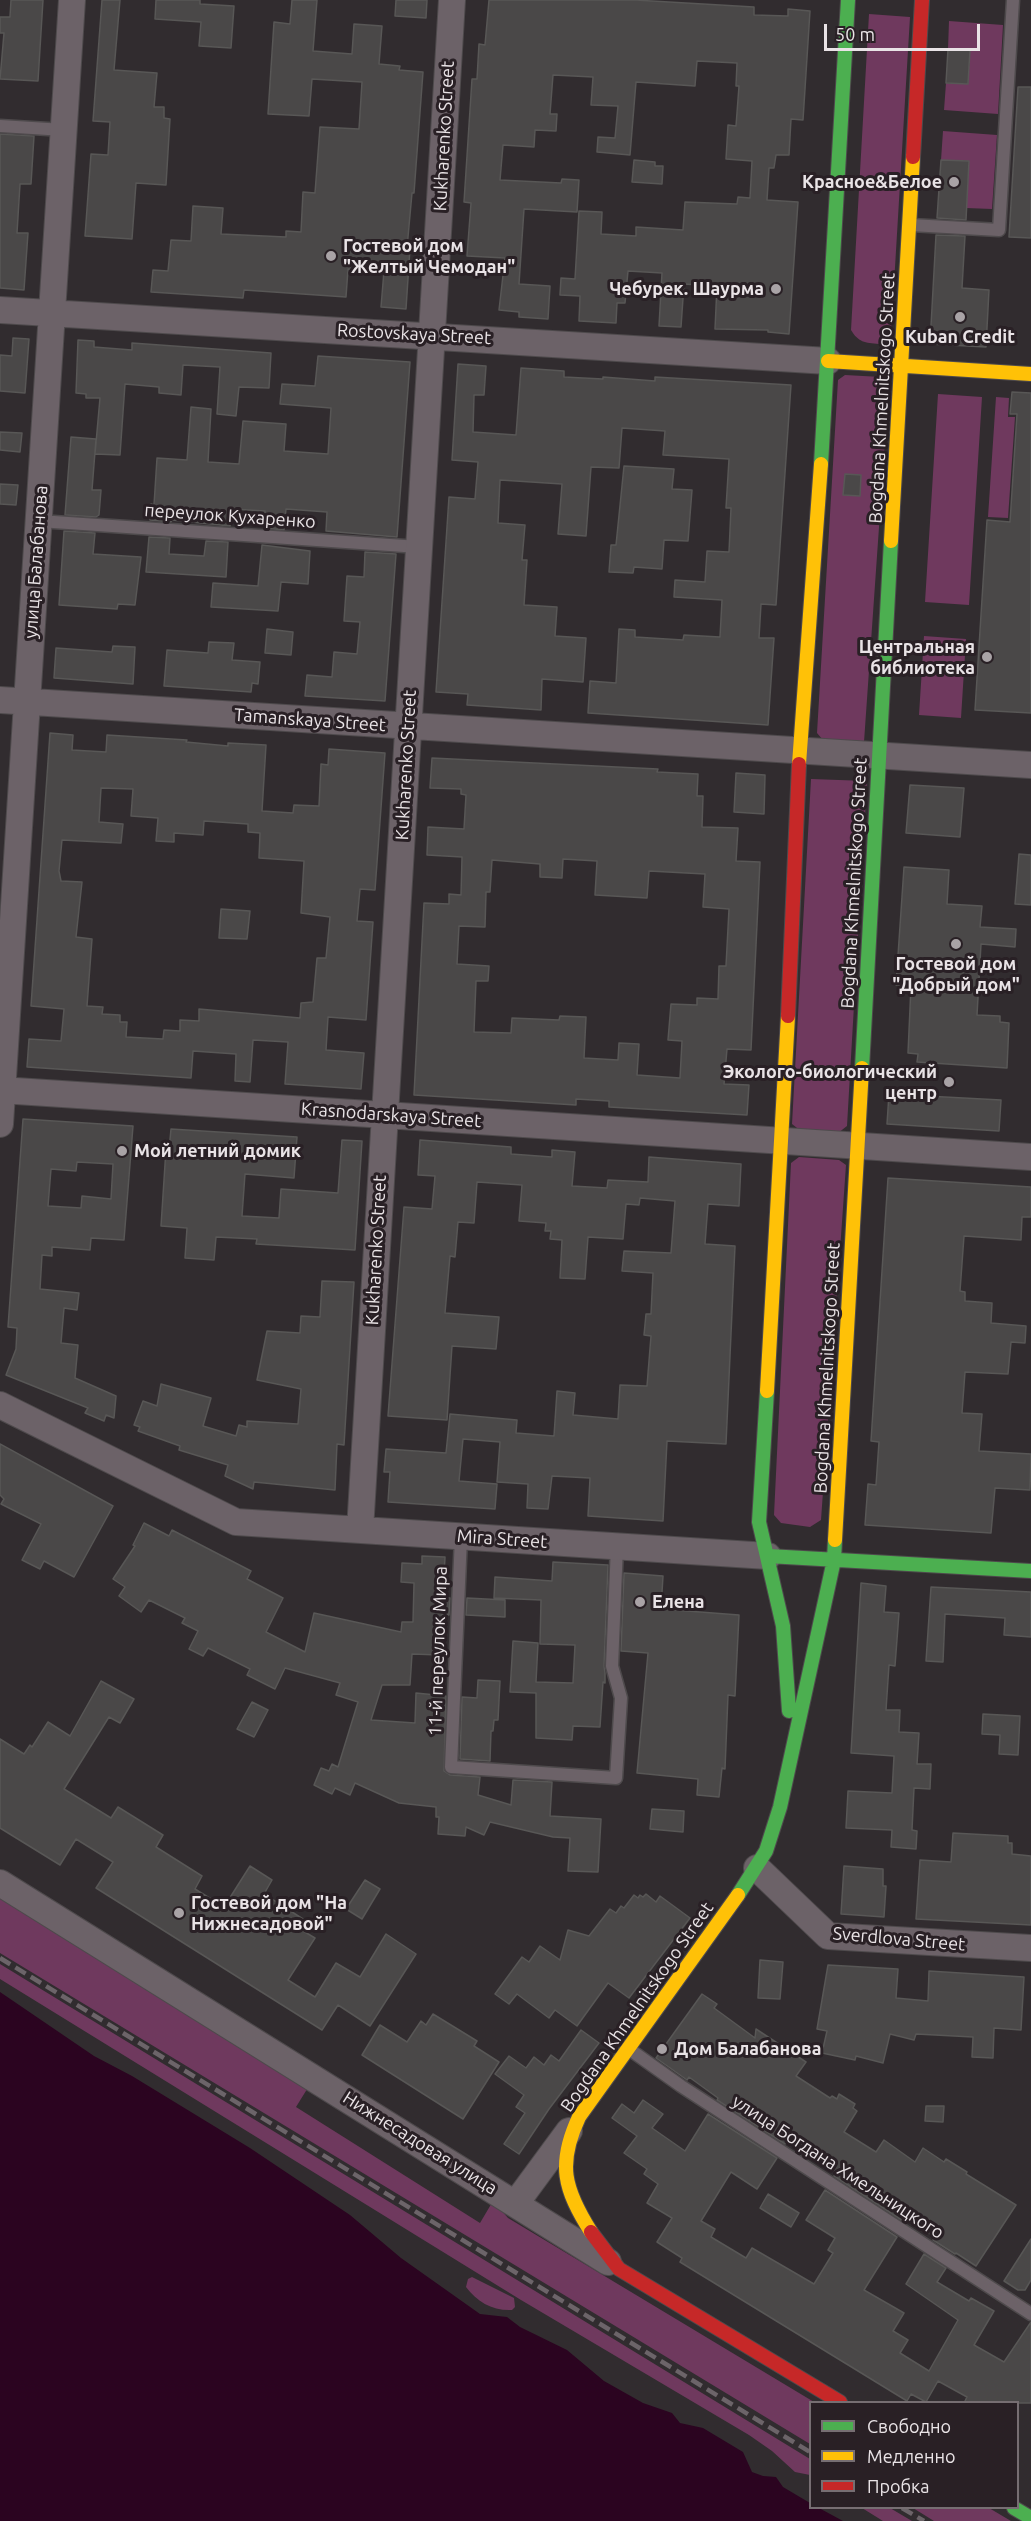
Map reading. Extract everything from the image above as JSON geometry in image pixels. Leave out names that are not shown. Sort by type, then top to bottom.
[{"type":"main road","name":"Bogdana Khmelnitskogo Street","points":[[790,1764],[787,1663],[783,1626],[759,1522],[782,1141],[800,751],[828,361],[849,0]]},
{"type":"main road","name":"Bogdana Khmelnitskogo Street","points":[[619,2269],[583,2218],[567,2179],[565,2156],[579,2117],[757,1868],[772,1834],[790,1764],[834,1560],[922,0]]},
{"type":"main road","points":[[828,361],[1031,374]]},
{"type":"main road","name":"Mira Street","points":[[768,1556],[1031,1571]]},
{"type":"main road","name":"Нижнесадовая улица","points":[[619,2269],[837,2401]]},
{"type":"main road","points":[[1016,2509],[1031,2518]]},
{"type":"street","name":"улица Балабанова","points":[[0,1124],[7,903],[27,701],[72,0]]},
{"type":"street","name":"Kukharenko Street","points":[[360,1530],[452,0]]},
{"type":"street","name":"Rostovskaya Street","points":[[0,310],[828,361]]},
{"type":"street","name":"Tamanskaya Street","points":[[0,700],[879,755]]},
{"type":"street","points":[[879,755],[1031,765]]},
{"type":"street","name":"Krasnodarskaya Street","points":[[1,1090],[857,1146]]},
{"type":"street","points":[[857,1146],[1031,1157]]},
{"type":"street","name":"Mira Street","points":[[0,1405],[236,1522],[768,1556]]},
{"type":"street","name":"Sverdlova Street","points":[[757,1868],[828,1936],[1031,1948]]},
{"type":"street","name":"Нижнесадовая улица","points":[[0,1883],[619,2269]]},
{"type":"street","points":[[516,2203],[579,2117]]},
{"type":"lane","points":[[909,225],[999,230],[1013,0]]},
{"type":"lane","points":[[0,126],[64,130]]},
{"type":"lane","name":"переулок Кухаренко","points":[[39,521],[419,547]]},
{"type":"lane","name":"11-й переулок Мира","points":[[461,1537],[451,1767],[616,1778],[621,1698],[612,1666],[617,1546]]},
{"type":"lane","name":"улица Богдана Хмельницкого","points":[[628,2048],[691,2092],[1031,2314]]},
{"type":"shaded area","points":[[869,14],[910,17],[891,334],[879,344],[862,341],[851,330]]},
{"type":"shaded area","points":[[949,21],[1003,25],[998,114],[944,110],[946,83],[968,84],[970,50],[948,49]]},
{"type":"shaded area","points":[[943,131],[997,135],[992,209],[966,208],[969,161],[941,160]]},
{"type":"shaded area","points":[[845,375],[881,377],[889,384],[864,742],[823,740],[817,733],[838,380]]},
{"type":"shaded area","points":[[938,394],[982,397],[969,605],[925,602]]},
{"type":"shaded area","points":[[996,397],[1009,398],[1008,417],[1015,417],[1008,518],[988,517]]},
{"type":"shaded area","points":[[924,636],[966,639],[961,718],[919,715]]},
{"type":"shaded area","points":[[811,779],[867,781],[847,1126],[838,1133],[802,1132],[792,1124]]},
{"type":"shaded area","points":[[799,1157],[839,1160],[846,1165],[821,1520],[810,1527],[781,1523],[774,1515],[791,1163]]},
{"type":"shaded area","points":[[0,1894],[309,2086],[296,2107],[480,2223],[493,2201],[508,2218],[812,2401],[809,2401],[809,2443],[0,1953]]},
{"type":"shaded area","points":[[0,1964],[809,2458],[809,2475],[795,2472],[772,2451],[749,2435],[521,2300],[0,1979]]},
{"type":"shaded area","points":[[0,1992],[94,2056],[132,2076],[250,2148],[350,2215],[401,2258],[480,2314],[507,2317],[520,2327],[567,2350],[604,2381],[643,2403],[672,2413],[680,2423],[703,2428],[743,2452],[752,2472],[776,2477],[783,2487],[809,2502],[809,2509],[821,2509],[843,2521],[0,2521]]},
{"type":"shaded area","points":[[472,2277],[514,2298],[515,2307],[512,2310],[498,2309],[480,2301],[466,2287],[468,2279]]},
{"type":"shaded area","points":[[864,2509],[892,2509],[912,2521],[883,2521]]},
{"type":"shaded area","points":[[915,2509],[991,2509],[1011,2521],[934,2521]]},
{"type":"building","points":[[11,0],[43,0],[38,81],[0,79],[4,33],[0,33],[0,17],[10,17]]},
{"type":"building","points":[[102,0],[120,0],[114,70],[157,73],[154,107],[164,107],[164,118],[170,119],[166,185],[136,183],[132,239],[85,236],[91,154],[108,155],[110,122],[93,121]]},
{"type":"building","points":[[156,0],[200,0],[200,4],[234,6],[231,48],[199,46],[201,22],[155,19]]},
{"type":"building","points":[[292,0],[317,0],[313,51],[352,54],[354,24],[382,26],[379,64],[400,66],[399,70],[423,72],[414,193],[412,193],[407,248],[410,248],[406,309],[381,307],[384,271],[348,269],[346,297],[244,290],[243,298],[151,292],[153,270],[168,271],[171,240],[191,241],[193,206],[223,208],[221,234],[286,237],[286,231],[301,232],[303,192],[315,193],[320,127],[359,129],[362,82],[312,79],[309,116],[268,114],[274,22],[290,24]]},
{"type":"building","points":[[396,0],[427,0],[426,18],[395,16]]},
{"type":"building","points":[[489,0],[635,0],[754,7],[754,15],[788,16],[788,9],[810,11],[803,120],[791,119],[789,155],[776,155],[774,168],[769,168],[767,200],[798,202],[789,334],[768,332],[768,330],[715,329],[717,286],[684,284],[681,327],[659,326],[662,273],[628,271],[625,303],[617,303],[616,323],[579,321],[580,296],[560,295],[561,278],[575,279],[579,211],[602,212],[601,234],[636,236],[636,227],[683,230],[685,202],[737,204],[738,197],[750,198],[752,161],[726,159],[728,125],[736,126],[739,86],[736,86],[737,63],[697,61],[695,86],[636,82],[630,155],[597,152],[598,137],[615,138],[618,106],[591,105],[593,77],[553,75],[550,114],[557,114],[556,131],[535,130],[534,147],[503,145],[500,180],[561,183],[562,179],[579,180],[577,212],[524,209],[519,284],[550,286],[548,319],[519,317],[519,312],[499,310],[505,258],[467,256],[471,203],[464,202],[472,79],[477,79],[479,44],[485,45]]},
{"type":"building","points":[[948,49],[970,50],[968,84],[946,83]]},
{"type":"building","points":[[1018,87],[1031,87],[1031,238],[1009,237]]},
{"type":"building","points":[[0,134],[34,136],[31,184],[20,184],[17,233],[28,233],[24,290],[0,288]]},
{"type":"building","points":[[634,160],[655,162],[655,166],[663,166],[662,184],[632,182]]},
{"type":"building","points":[[941,160],[969,161],[966,220],[937,218]]},
{"type":"building","name":"Kuban Credit","points":[[936,235],[965,236],[962,288],[989,290],[986,347],[930,344]]},
{"type":"building","points":[[13,338],[29,339],[25,393],[0,391],[0,355],[12,356]]},
{"type":"building","points":[[78,340],[94,341],[94,347],[132,350],[132,343],[271,353],[269,388],[239,387],[236,416],[217,414],[220,367],[183,365],[181,395],[159,393],[159,387],[125,384],[120,455],[95,454],[100,398],[86,398],[86,394],[76,393]]},
{"type":"building","points":[[318,356],[410,362],[397,537],[326,531],[327,512],[286,509],[284,530],[264,528],[265,511],[233,509],[230,526],[150,520],[151,504],[154,505],[157,458],[187,460],[191,407],[211,409],[208,462],[239,464],[243,421],[286,424],[284,451],[328,454],[331,408],[280,404],[282,384],[315,386]]},
{"type":"building","points":[[458,364],[486,366],[484,395],[474,395],[473,432],[516,435],[521,368],[564,371],[564,377],[655,381],[655,377],[791,385],[776,605],[761,604],[759,638],[774,638],[768,725],[588,713],[590,681],[616,683],[619,629],[635,630],[635,637],[683,640],[684,635],[720,637],[722,600],[674,597],[675,580],[705,582],[707,551],[729,552],[731,508],[726,508],[729,459],[663,455],[665,431],[622,428],[619,468],[591,467],[586,536],[558,534],[562,484],[500,480],[498,523],[525,525],[522,560],[527,560],[524,605],[557,607],[555,636],[586,638],[583,682],[542,679],[541,710],[467,705],[468,694],[436,692],[449,497],[475,499],[478,462],[452,460]]},
{"type":"building","points":[[1012,392],[1031,393],[1031,713],[975,710],[987,520],[1010,522],[1017,414],[1010,414]]},
{"type":"building","points":[[0,432],[22,433],[20,452],[0,450]]},
{"type":"building","points":[[71,437],[96,439],[92,490],[101,490],[99,515],[96,517],[65,515]]},
{"type":"building","points":[[624,466],[674,469],[672,489],[692,490],[688,541],[664,540],[662,569],[634,567],[633,573],[609,572],[611,545],[616,545]]},
{"type":"building","points":[[845,474],[861,475],[860,496],[843,495]]},
{"type":"building","points":[[0,484],[18,485],[16,505],[0,504]]},
{"type":"building","points":[[64,531],[95,533],[93,554],[141,557],[135,605],[118,604],[117,609],[59,605]]},
{"type":"building","points":[[149,537],[170,538],[169,554],[204,556],[206,541],[228,542],[226,577],[146,572]]},
{"type":"building","points":[[262,545],[310,551],[308,584],[281,582],[278,611],[211,607],[213,583],[258,586]]},
{"type":"building","points":[[365,552],[396,554],[385,701],[305,696],[307,675],[332,677],[334,652],[357,654],[360,622],[344,621],[347,576],[364,577]]},
{"type":"building","points":[[267,629],[293,632],[291,655],[265,653]]},
{"type":"building","points":[[209,642],[234,643],[232,660],[260,662],[258,684],[252,683],[251,692],[164,686],[167,650],[208,653]]},
{"type":"building","points":[[113,646],[135,647],[133,684],[54,678],[56,648],[112,652]]},
{"type":"building","points":[[50,733],[73,735],[72,750],[106,752],[107,735],[187,740],[186,742],[228,746],[228,743],[266,745],[262,811],[293,813],[294,805],[319,806],[321,764],[328,765],[329,749],[385,753],[375,890],[360,889],[357,921],[373,922],[366,1020],[328,1017],[326,1050],[364,1053],[361,1089],[285,1084],[288,1042],[253,1040],[250,1082],[235,1081],[236,1054],[193,1051],[191,1078],[27,1067],[29,1039],[61,1041],[64,1009],[31,1006]],"holes":[[[101,788],[133,789],[131,816],[158,818],[156,841],[174,842],[174,833],[203,835],[204,821],[248,824],[248,832],[260,833],[259,858],[304,861],[301,913],[330,917],[326,958],[317,958],[313,1002],[301,1003],[300,1018],[199,1009],[199,1021],[180,1020],[180,1031],[164,1030],[163,1039],[126,1037],[127,1022],[120,1022],[120,1015],[102,1014],[103,1007],[87,1006],[92,939],[76,937],[82,882],[61,881],[59,871],[62,840],[121,843],[123,824],[99,822]]]},
{"type":"building","points":[[432,758],[658,769],[657,772],[698,774],[697,796],[703,796],[702,827],[738,828],[736,861],[760,862],[751,1050],[727,1049],[724,1084],[749,1085],[747,1115],[609,1107],[609,1101],[576,1099],[576,1105],[414,1095],[424,903],[449,904],[449,894],[461,895],[462,857],[427,855],[428,827],[464,829],[466,795],[461,794],[461,789],[430,788]],"holes":[[[563,859],[597,861],[595,895],[647,898],[649,871],[705,874],[703,907],[729,909],[726,966],[719,966],[718,999],[697,998],[697,1005],[671,1004],[668,1040],[682,1041],[680,1078],[637,1075],[639,1044],[619,1043],[618,1060],[584,1058],[586,1017],[560,1016],[559,1020],[512,1018],[511,1033],[474,1032],[476,981],[488,981],[489,966],[457,964],[459,926],[485,927],[486,892],[490,892],[492,860],[540,864],[540,877],[562,878]]]},
{"type":"building","points":[[736,773],[765,775],[764,814],[734,812]]},
{"type":"building","points":[[910,785],[964,788],[960,837],[906,833]]},
{"type":"building","points":[[1019,854],[1031,855],[1031,905],[1015,904]]},
{"type":"building","points":[[904,867],[949,870],[947,904],[982,906],[980,927],[1016,929],[1015,947],[981,944],[977,1015],[1000,1016],[1000,1022],[1009,1023],[1007,1068],[917,1062],[918,1054],[908,1053],[911,986],[896,985]]},
{"type":"building","points":[[221,909],[250,911],[247,939],[219,938]]},
{"type":"building","points":[[889,1094],[1001,1100],[999,1131],[887,1124]]},
{"type":"building","points":[[23,1119],[133,1126],[124,1240],[91,1238],[90,1250],[52,1247],[52,1256],[42,1255],[40,1289],[79,1293],[77,1310],[64,1308],[61,1343],[78,1345],[75,1378],[116,1396],[114,1418],[106,1415],[104,1421],[85,1413],[88,1408],[6,1375],[16,1349],[17,1328],[8,1327]],"holes":[[[77,1162],[113,1164],[111,1199],[82,1196],[81,1208],[48,1206],[51,1169],[76,1171]]]},
{"type":"building","points":[[171,1129],[297,1137],[294,1178],[245,1174],[242,1216],[279,1218],[281,1189],[338,1193],[342,1140],[362,1141],[355,1250],[256,1244],[257,1239],[216,1237],[214,1260],[185,1258],[187,1228],[161,1226],[166,1149],[169,1150]]},
{"type":"building","points":[[420,1140],[511,1147],[511,1154],[552,1157],[552,1150],[575,1152],[572,1186],[607,1188],[608,1180],[648,1182],[649,1157],[741,1164],[739,1206],[708,1204],[705,1244],[735,1246],[726,1444],[667,1441],[663,1521],[588,1516],[590,1478],[552,1476],[548,1509],[527,1508],[528,1484],[497,1482],[500,1442],[463,1439],[459,1481],[497,1484],[495,1509],[388,1502],[390,1472],[384,1472],[386,1449],[446,1453],[450,1414],[517,1420],[516,1433],[554,1436],[557,1391],[575,1393],[573,1415],[618,1419],[620,1385],[647,1386],[651,1336],[644,1335],[646,1314],[651,1314],[653,1273],[622,1271],[624,1251],[671,1253],[675,1201],[640,1198],[639,1205],[626,1204],[623,1239],[588,1237],[585,1279],[560,1278],[562,1240],[550,1239],[551,1231],[545,1231],[546,1223],[519,1221],[522,1185],[477,1182],[474,1223],[458,1222],[455,1257],[450,1256],[445,1313],[499,1317],[496,1349],[452,1346],[447,1420],[388,1416],[404,1207],[432,1209],[435,1176],[418,1175]]},
{"type":"building","points":[[888,1178],[1031,1187],[1031,1217],[1022,1217],[1021,1240],[964,1236],[960,1291],[965,1292],[965,1301],[992,1303],[991,1323],[1026,1326],[1025,1343],[1011,1342],[1008,1374],[965,1372],[962,1413],[982,1414],[979,1451],[1031,1454],[1030,1490],[995,1488],[991,1533],[865,1525],[868,1484],[876,1485],[879,1442],[871,1441]]},
{"type":"building","points":[[322,1281],[354,1282],[344,1445],[337,1444],[335,1490],[254,1482],[253,1489],[225,1476],[228,1465],[179,1450],[180,1446],[138,1431],[140,1427],[134,1425],[143,1401],[157,1406],[161,1384],[211,1398],[203,1426],[236,1436],[239,1425],[247,1427],[247,1421],[298,1424],[301,1389],[257,1380],[267,1331],[300,1333],[301,1316],[320,1317]]},
{"type":"building","points":[[0,1444],[113,1506],[74,1577],[44,1561],[40,1569],[22,1560],[41,1524],[1,1504],[4,1499],[0,1495]]},
{"type":"building","points":[[144,1523],[169,1536],[172,1530],[251,1571],[247,1579],[283,1598],[266,1632],[305,1652],[314,1613],[401,1632],[402,1622],[413,1622],[414,1583],[401,1582],[402,1563],[422,1564],[422,1556],[445,1557],[443,1597],[450,1598],[449,1615],[442,1614],[440,1655],[412,1654],[410,1685],[382,1685],[371,1720],[415,1723],[416,1693],[446,1696],[444,1771],[450,1775],[480,1777],[478,1795],[511,1805],[513,1780],[552,1782],[550,1816],[601,1819],[598,1872],[568,1871],[570,1838],[553,1837],[490,1822],[484,1835],[466,1827],[465,1836],[438,1834],[439,1817],[436,1817],[436,1807],[399,1803],[355,1783],[350,1795],[335,1788],[332,1794],[314,1785],[321,1768],[329,1771],[332,1764],[338,1767],[358,1702],[336,1695],[340,1683],[285,1668],[275,1689],[247,1675],[250,1669],[208,1648],[203,1656],[189,1649],[198,1631],[182,1623],[185,1618],[149,1600],[141,1612],[119,1596],[125,1587],[113,1579],[135,1546],[133,1545]]},
{"type":"building","points":[[553,1562],[608,1565],[605,1683],[603,1682],[600,1727],[573,1726],[572,1740],[536,1738],[536,1693],[510,1692],[513,1641],[538,1643],[536,1682],[573,1683],[575,1645],[540,1644],[541,1600],[494,1598],[495,1577],[552,1581]]},
{"type":"building","points":[[624,1573],[663,1576],[661,1609],[739,1615],[735,1696],[728,1695],[725,1769],[722,1768],[719,1797],[697,1795],[698,1779],[637,1773],[648,1653],[621,1651]]},
{"type":"building","points":[[861,1583],[886,1586],[884,1612],[899,1613],[895,1666],[889,1665],[886,1710],[900,1710],[899,1732],[919,1733],[917,1764],[931,1764],[930,1789],[914,1788],[912,1830],[917,1831],[916,1849],[891,1847],[892,1830],[846,1828],[848,1791],[892,1793],[894,1756],[851,1753]]},
{"type":"building","points":[[931,1587],[1031,1592],[1031,1637],[1004,1635],[1005,1618],[945,1614],[943,1662],[926,1661]]},
{"type":"building","points":[[467,1598],[505,1600],[505,1617],[466,1615]]},
{"type":"building","points":[[478,1680],[500,1681],[498,1720],[494,1720],[493,1731],[491,1731],[490,1761],[460,1759],[462,1697],[477,1698]]},
{"type":"building","points":[[101,1681],[134,1699],[120,1723],[109,1717],[64,1789],[111,1818],[118,1807],[163,1835],[156,1847],[202,1876],[195,1889],[224,1907],[250,1866],[272,1880],[264,1894],[303,1919],[298,1928],[315,1938],[288,1980],[315,1997],[336,1963],[360,1977],[386,1934],[416,1954],[370,2026],[338,2005],[322,2030],[96,1888],[113,1862],[76,1839],[60,1865],[0,1828],[0,1739],[24,1754],[30,1745],[32,1747],[48,1722],[70,1736]]},
{"type":"building","points":[[252,1702],[268,1710],[254,1737],[237,1729]]},
{"type":"building","points":[[983,1714],[1020,1716],[1018,1755],[999,1754],[1000,1735],[982,1734]]},
{"type":"building","points":[[652,1809],[684,1811],[683,1832],[650,1829]]},
{"type":"building","points":[[953,1833],[1008,1836],[1008,1843],[1012,1843],[1012,1854],[1031,1856],[1031,1925],[916,1919],[920,1860],[951,1862]]},
{"type":"building","points":[[844,1866],[883,1869],[883,1886],[886,1886],[884,1917],[841,1914]]},
{"type":"building","points":[[365,1880],[380,1889],[362,1919],[346,1909]]},
{"type":"building","points":[[646,1894],[656,1902],[660,1896],[690,1918],[629,1998],[608,1983],[577,2026],[555,2010],[549,2018],[517,1994],[509,2004],[495,1994],[522,1957],[529,1962],[540,1946],[560,1960],[568,1930],[589,1936],[610,1909],[616,1913],[621,1906],[624,1908],[634,1895],[638,1898]]},
{"type":"building","points":[[760,1960],[783,1962],[780,1999],[758,1998]]},
{"type":"building","points":[[828,1965],[898,1969],[896,1998],[928,2001],[929,1971],[1024,1977],[1021,2030],[994,2028],[993,2058],[972,2057],[973,2037],[916,2034],[914,2040],[890,2034],[883,2063],[856,2056],[855,2060],[822,2053],[827,2031],[817,2029]]},
{"type":"building","points":[[702,1994],[717,2004],[714,2008],[755,2038],[756,2029],[806,2062],[796,2076],[830,2098],[832,2096],[837,2099],[839,2094],[855,2104],[853,2108],[857,2111],[844,2132],[876,2152],[884,2140],[915,2162],[923,2148],[944,2162],[946,2159],[1016,2205],[976,2266],[933,2240],[935,2237],[908,2220],[906,2223],[834,2176],[836,2172],[787,2142],[785,2144],[717,2100],[718,2098],[689,2077],[687,2080],[656,2058]]},
{"type":"building","points":[[433,2014],[477,2041],[474,2046],[499,2062],[463,2119],[362,2055],[380,2025],[407,2042],[421,2021],[426,2025]]},
{"type":"building","points":[[581,2030],[599,2043],[549,2109],[519,2154],[504,2144],[525,2113],[516,2107],[524,2095],[495,2074],[509,2056],[526,2068],[534,2057],[544,2065],[551,2055],[559,2061]]},
{"type":"building","points":[[643,2100],[663,2114],[652,2128],[685,2151],[708,2114],[777,2158],[757,2189],[731,2172],[701,2221],[715,2229],[711,2237],[746,2258],[752,2248],[814,2284],[833,2253],[828,2250],[835,2238],[806,2220],[825,2190],[897,2237],[864,2290],[904,2313],[893,2331],[908,2340],[900,2353],[929,2371],[958,2320],[906,2284],[924,2254],[946,2268],[937,2282],[969,2301],[971,2298],[994,2311],[974,2345],[1004,2362],[1031,2322],[1031,2403],[965,2401],[967,2397],[938,2381],[927,2401],[911,2394],[907,2401],[680,2262],[682,2258],[657,2242],[672,2218],[647,2203],[658,2184],[644,2174],[647,2169],[624,2153],[637,2136],[612,2118],[622,2104],[634,2113]]},
{"type":"building","points":[[926,2106],[944,2106],[943,2122],[925,2121]]},
{"type":"building","points":[[768,2194],[799,2213],[791,2227],[760,2208]]},
{"type":"building","points":[[1031,2239],[1031,2280],[1025,2290],[1018,2290],[1004,2281]]},
{"type":"railway","points":[[0,1958],[809,2451]]},
{"type":"railway","points":[[904,2509],[924,2521]]},
{"type":"traffic: fast","points":[[821,464],[848,0]]},
{"type":"traffic: fast","points":[[862,1068],[891,541]]},
{"type":"traffic: fast","points":[[767,1391],[759,1522],[783,1626],[789,1711]]},
{"type":"traffic: fast","points":[[738,1895],[766,1851],[780,1807],[834,1560],[835,1540]]},
{"type":"traffic: fast","points":[[768,1556],[1031,1571]]},
{"type":"traffic: fast","points":[[1016,2509],[1031,2518]]},
{"type":"traffic: slow","points":[[891,541],[913,157]]},
{"type":"traffic: slow","points":[[828,361],[1031,374]]},
{"type":"traffic: slow","points":[[799,764],[821,464]]},
{"type":"traffic: slow","points":[[767,1391],[788,1016]]},
{"type":"traffic: slow","points":[[835,1540],[862,1068]]},
{"type":"traffic: slow","points":[[591,2232],[575,2202],[567,2176],[568,2149],[579,2117],[738,1895]]},
{"type":"traffic: jam","points":[[913,157],[922,0]]},
{"type":"traffic: jam","points":[[788,1016],[799,764]]},
{"type":"traffic: jam","points":[[591,2232],[619,2269],[838,2401]]},
{"type":"place","name":"Красное&Белое","points":[[954,182]]},
{"type":"place","name":"Гостевой дом \"Желтый Чемодан\"","points":[[331,256]]},
{"type":"place","name":"Чебурек. Шаурма","points":[[776,289]]},
{"type":"place","name":"Kuban Credit","points":[[960,317]]},
{"type":"place","name":"Центральная библиотека","points":[[987,657]]},
{"type":"place","name":"Гостевой дом \"Добрый дом\"","points":[[956,944]]},
{"type":"place","name":"Эколого-биологический центр","points":[[949,1082]]},
{"type":"place","name":"Мой летний домик","points":[[122,1151]]},
{"type":"place","name":"Елена","points":[[640,1602]]},
{"type":"place","name":"Гостевой дом \"На Нижнесадовой\"","points":[[179,1913]]},
{"type":"place","name":"Дом Балабанова","points":[[662,2049]]}]
